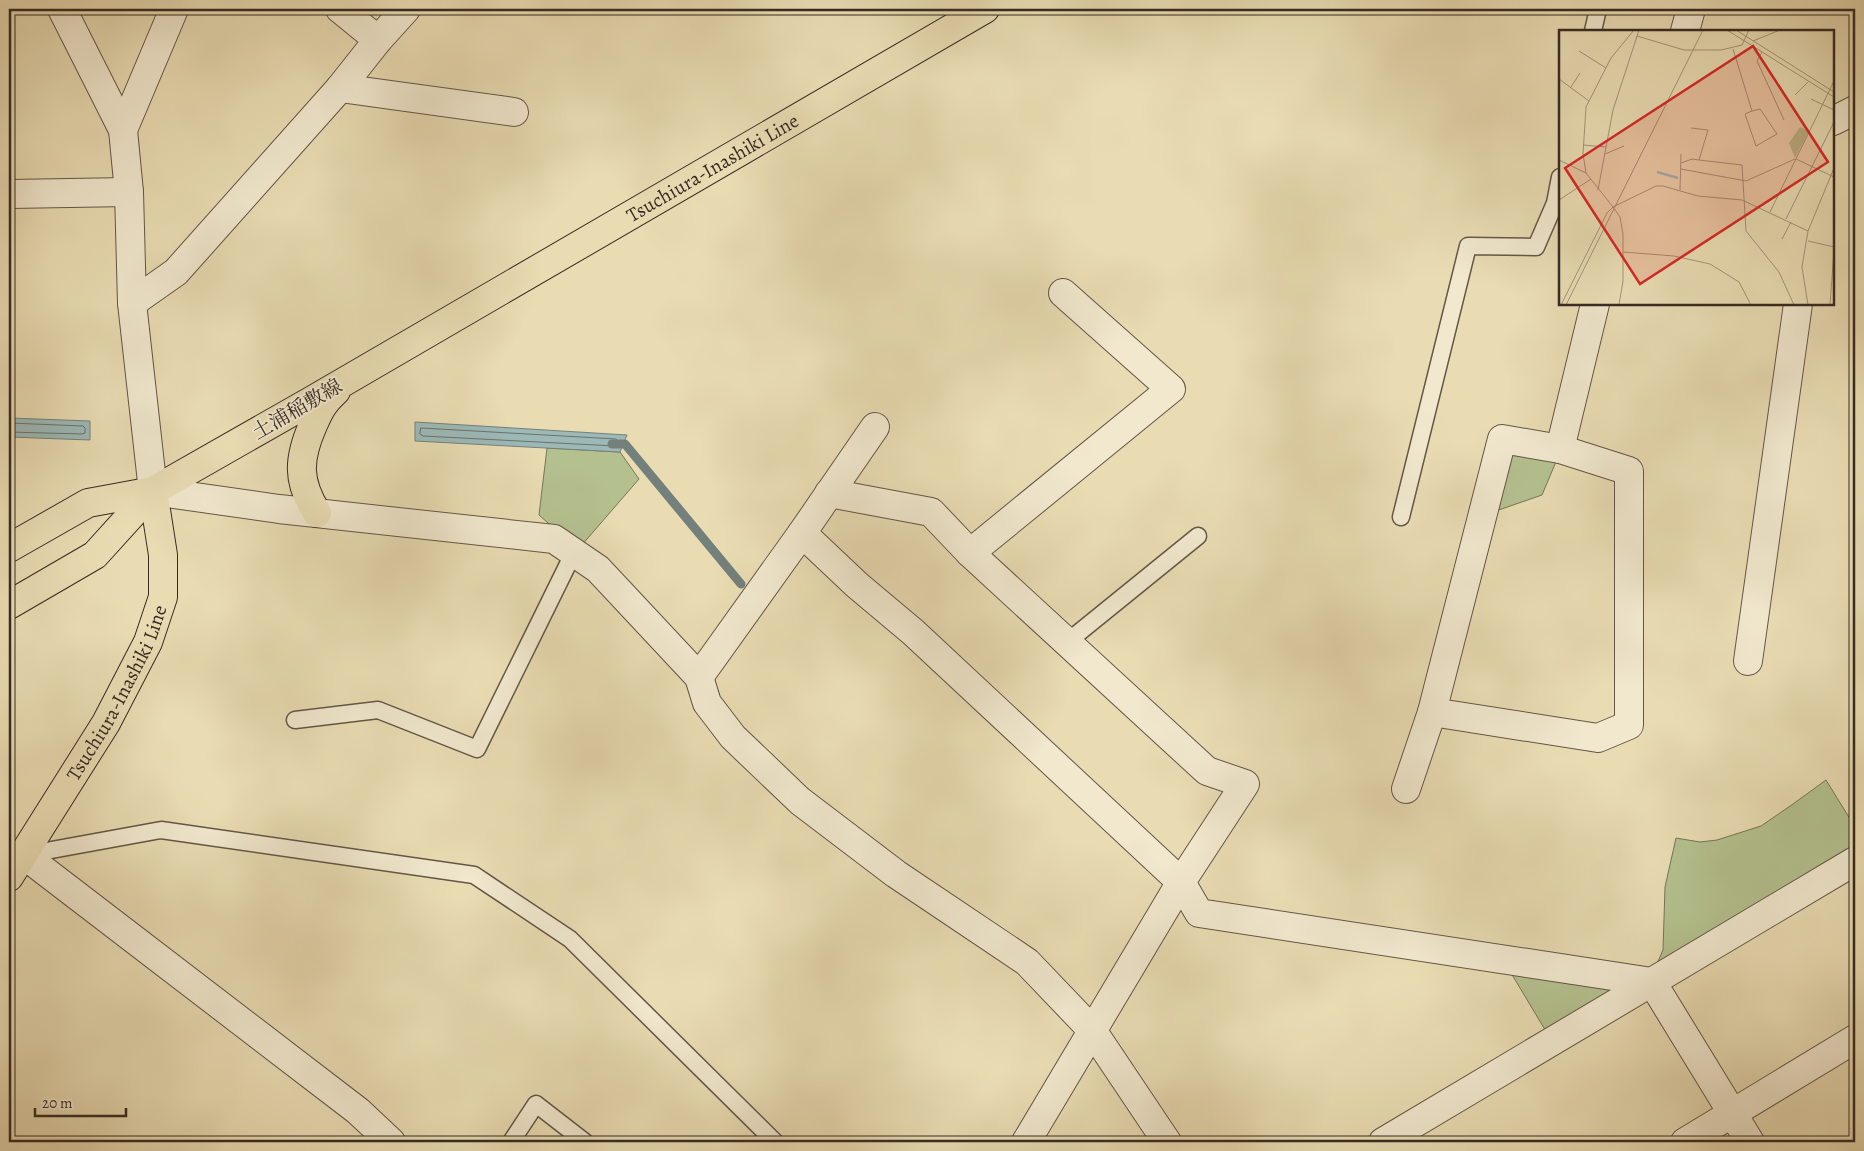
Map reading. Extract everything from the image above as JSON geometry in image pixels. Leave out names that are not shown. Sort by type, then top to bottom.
[{"type":"main road","name":"土浦稲敷線","points":[[153,491],[985,9]]},
{"type":"main road","points":[[317,513],[309,500],[303,480],[301,465],[304,445],[323,403],[350,378]]},
{"type":"main road","points":[[9,548],[88,503],[153,491]]},
{"type":"main road","points":[[9,605],[96,556],[153,491]]},
{"type":"main road","name":"Tsuchiura-Inashiki Line","points":[[9,878],[106,724],[148,642],[163,597],[163,555],[153,491]]},
{"type":"street","points":[[62,9],[123,130],[129,192],[132,303],[153,491],[317,513],[554,539],[598,569],[699,677],[707,703],[732,737],[800,801],[896,874],[1027,962],[1092,1030],[1167,1142]]},
{"type":"street","points":[[123,130],[174,9]]},
{"type":"street","points":[[340,9],[378,40]]},
{"type":"street","points":[[132,303],[176,272],[340,88],[378,40],[406,9]]},
{"type":"street","points":[[1685,30],[1691,9]]},
{"type":"street","points":[[340,88],[514,112]]},
{"type":"street","points":[[1834,120],[1855,110]]},
{"type":"street","points":[[9,194],[129,192]]},
{"type":"street","points":[[970,554],[1171,389],[1063,293]]},
{"type":"street","points":[[1560,449],[1595,305]]},
{"type":"street","points":[[1748,661],[1798,305]]},
{"type":"street","points":[[699,677],[875,427]]},
{"type":"street","points":[[1406,789],[1432,712],[1502,439],[1560,449],[1629,471],[1629,725],[1598,738],[1432,712]]},
{"type":"street","points":[[829,493],[931,512],[970,554],[1207,771],[1245,784],[1181,882],[1026,1142]]},
{"type":"street","points":[[802,533],[857,585],[913,632],[1181,882],[1199,913],[1652,982],[1750,1142]]},
{"type":"street","points":[[24,855],[358,1111],[391,1142]]},
{"type":"street","points":[[1382,1142],[1855,861]]},
{"type":"street","points":[[1685,1142],[1855,1039]]},
{"type":"lane","points":[[1593,30],[1598,9]]},
{"type":"lane","points":[[1401,517],[1468,246],[1536,247],[1554,203],[1559,181]]},
{"type":"lane","points":[[1066,643],[1198,536]]},
{"type":"lane","points":[[295,720],[378,710],[477,749],[574,552]]},
{"type":"lane","points":[[24,855],[161,830],[474,875],[570,939],[775,1142]]},
{"type":"lane","points":[[511,1142],[536,1104],[585,1142]]},
{"type":"green space","points":[[547,448],[620,452],[639,479],[581,546],[557,531],[539,515]]},
{"type":"green space","points":[[1507,450],[1558,457],[1542,495],[1490,513]]},
{"type":"green space","points":[[1826,780],[1855,827],[1855,855],[1653,973],[1663,950],[1665,887],[1676,838],[1700,842],[1717,840],[1761,826]]},
{"type":"green space","points":[[1505,963],[1639,984],[1550,1038]]},
{"type":"water","points":[[9,418],[90,421],[90,440],[9,437]]},
{"type":"water","points":[[415,422],[627,435],[620,452],[415,441]]},
{"type":"waterway","points":[[612,444],[625,444],[741,584]]}]
